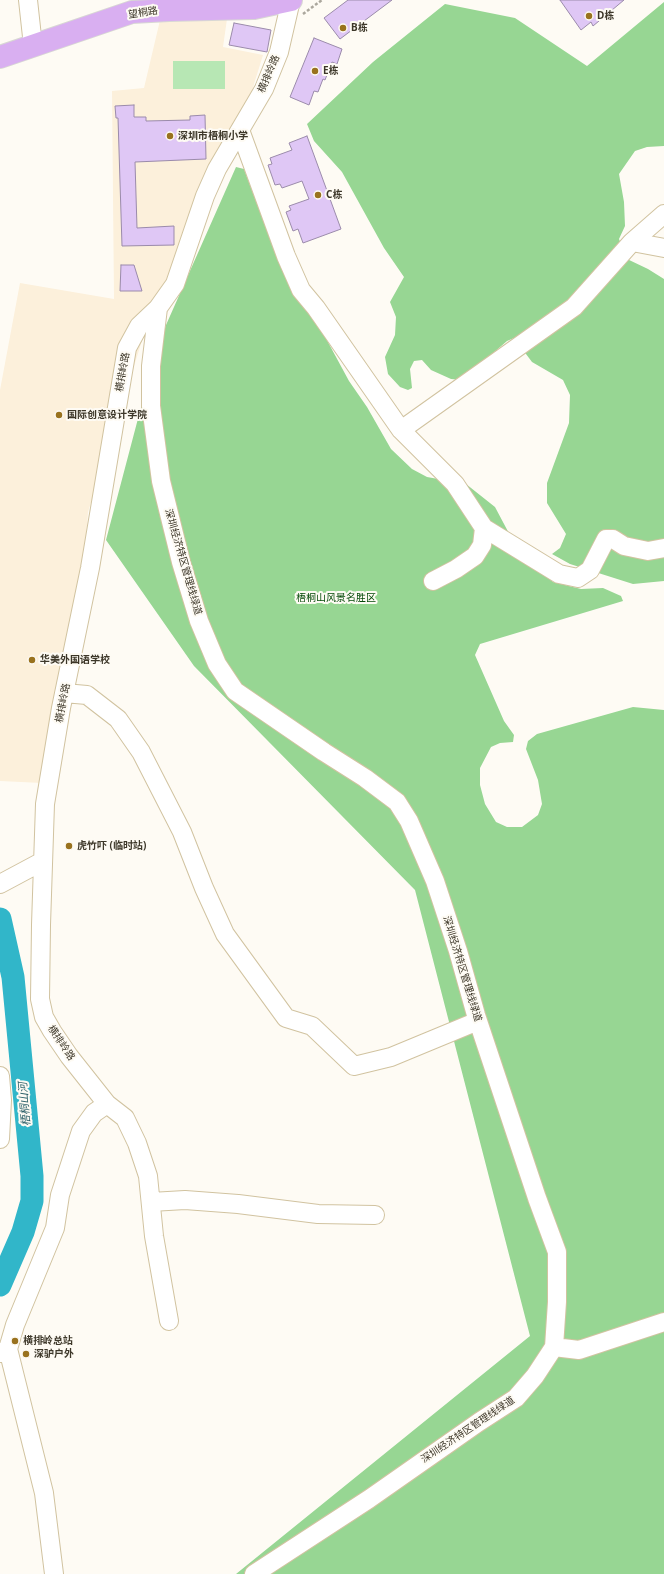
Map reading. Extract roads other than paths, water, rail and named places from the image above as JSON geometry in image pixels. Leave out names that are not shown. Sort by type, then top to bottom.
[{"type":"main road","name":"望桐路","points":[[0,57],[132,12],[170,5],[254,8],[291,0]]},
{"type":"street","points":[[28,0],[33,46]]},
{"type":"street","name":"横排岭路","points":[[169,1321],[154,1236],[148,1176],[137,1143],[125,1118],[107,1104],[69,1056],[44,1017],[40,999],[45,804],[64,693],[90,568],[127,348],[139,326],[158,308],[175,284],[205,196],[217,169],[264,89],[279,52],[291,0]]},
{"type":"street","points":[[240,130],[286,256],[301,290],[316,308],[401,430],[455,484],[484,528],[559,574],[578,578],[590,570],[606,539],[613,539],[624,546],[648,551],[664,548]]},
{"type":"street","points":[[401,430],[574,307],[632,242],[664,214]]},
{"type":"street","points":[[632,242],[664,248]]},
{"type":"street","name":"深圳经济特区管理线绿道","points":[[158,308],[151,366],[151,406],[161,480],[181,562],[199,620],[217,664],[235,691],[365,778],[397,802],[409,821],[434,881],[458,951],[478,1021],[537,1198],[557,1252],[557,1302],[554,1347],[535,1376],[516,1398],[369,1499],[254,1574]]},
{"type":"street","points":[[433,581],[456,569],[475,556],[482,545],[484,528]]},
{"type":"street","points":[[64,693],[87,695],[118,719],[141,752],[182,832],[204,888],[225,934],[286,1018],[312,1026],[354,1066],[391,1057],[478,1021]]},
{"type":"street","points":[[0,884],[43,861]]},
{"type":"street","points":[[0,1076],[2,1100],[0,1139]]},
{"type":"street","points":[[54,1574],[44,1493],[4,1351],[54,1228],[60,1195],[81,1131],[94,1113],[107,1104]]},
{"type":"street","points":[[151,1202],[185,1200],[238,1204],[318,1214],[375,1215]]},
{"type":"street","points":[[554,1347],[579,1350],[664,1322]]},
{"type":"waterway","name":"梧桐山河","points":[[0,919],[13,977],[32,1176],[32,1201],[23,1232],[0,1285]]},
{"type":"place","name":"D栋","points":[[589,16]]},
{"type":"place","name":"B栋","points":[[343,28]]},
{"type":"place","name":"E栋","points":[[315,71]]},
{"type":"place","name":"深圳市梧桐小学","points":[[170,136]]},
{"type":"place","name":"C栋","points":[[318,195]]},
{"type":"place","name":"国际创意设计学院","points":[[59,415]]},
{"type":"place","name":"华美外国语学校","points":[[32,660]]},
{"type":"place","name":"虎竹吓 (临时站)","points":[[69,846]]},
{"type":"place","name":"横排岭总站","points":[[15,1341]]},
{"type":"place","name":"深驴户外","points":[[26,1354]]},
{"type":"park label","name":"梧桐山风景名胜区","points":[[336,598]]}]
